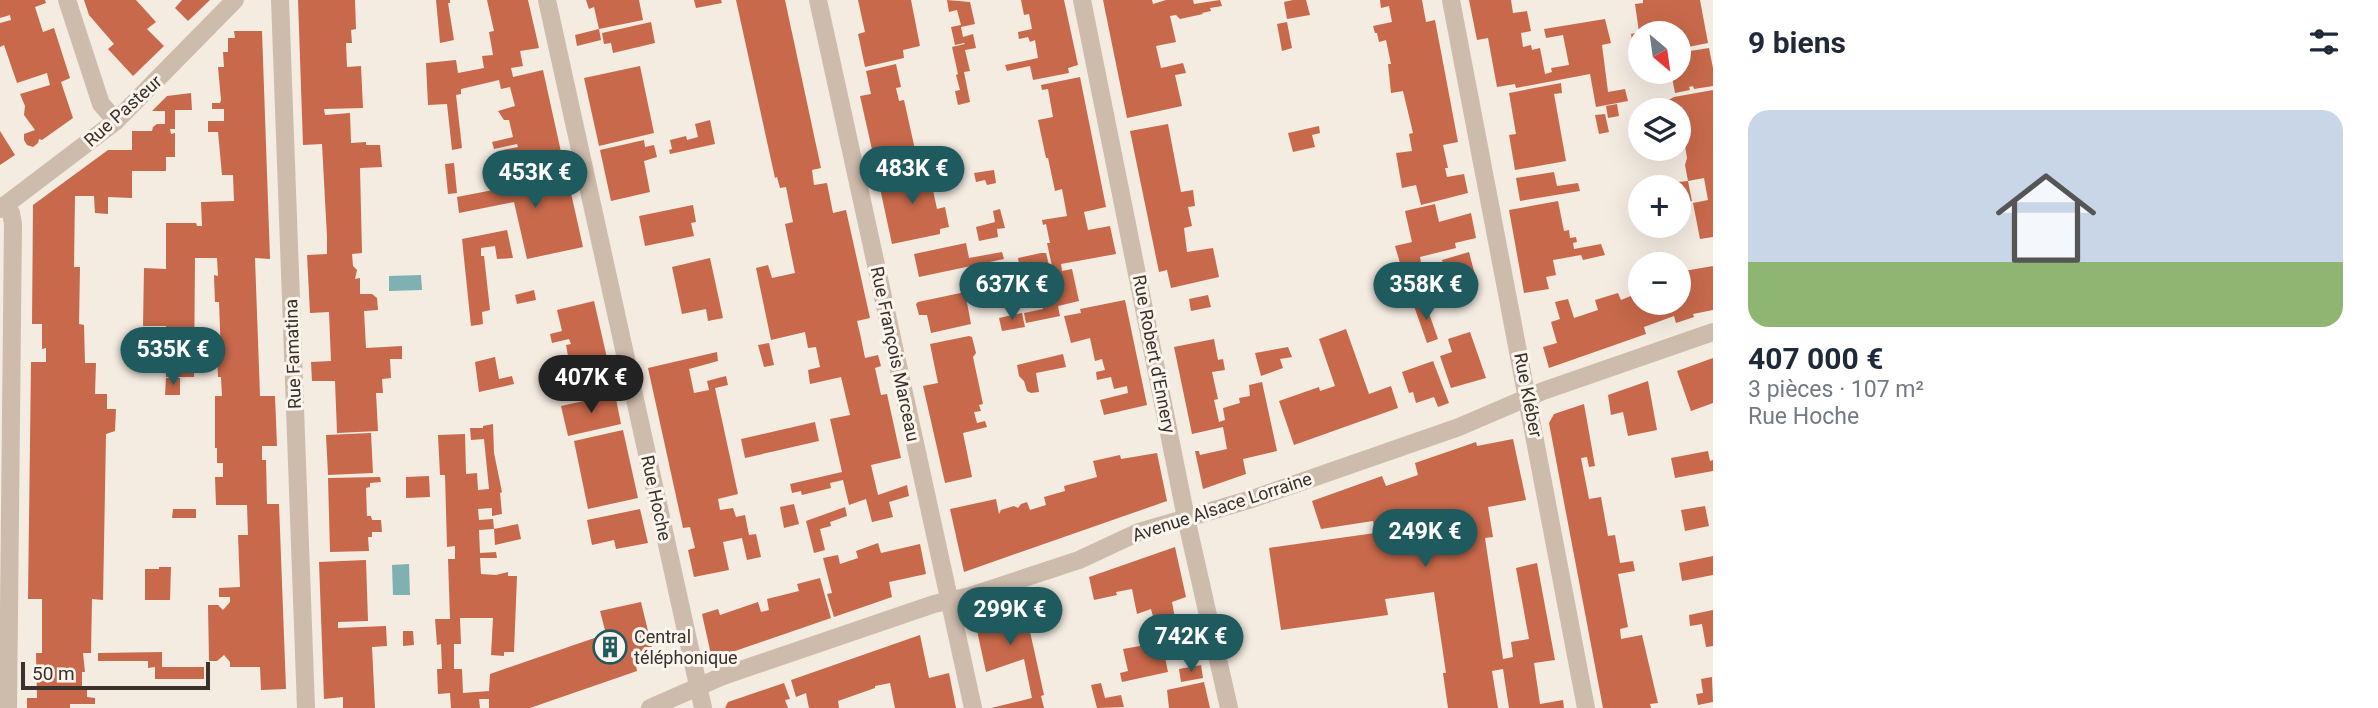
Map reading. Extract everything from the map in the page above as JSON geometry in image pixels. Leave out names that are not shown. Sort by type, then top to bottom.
[{"type":"street","points":[[67,0],[102,104],[116,121]]},
{"type":"street","name":"Rue Pasteur","points":[[3,207],[116,121],[235,0]]},
{"type":"street","name":"Rue Famatina","points":[[280,0],[306,708]]},
{"type":"street","name":"Rue Hoche","points":[[547,0],[703,708]]},
{"type":"street","name":"Rue François Marceau","points":[[818,0],[973,708]]},
{"type":"street","name":"Rue Robert d'Ennery","points":[[1082,0],[1186,518],[1229,708]]},
{"type":"street","name":"Rue Kléber","points":[[1451,0],[1586,708]]},
{"type":"street","points":[[3,207],[11,213],[13,224],[8,708]]},
{"type":"street","name":"Avenue Alsace Lorraine","points":[[650,708],[723,676],[934,604],[970,596],[1079,560],[1139,532],[1252,499],[1459,427],[1528,397],[1713,332]]},
{"type":"water","points":[[421,275],[422,290],[389,291],[389,276]]},
{"type":"water","points":[[409,564],[410,595],[393,595],[392,565]]},
{"type":"building","points":[[0,0],[45,0],[46,3],[35,7],[43,32],[54,28],[70,78],[61,82],[73,118],[42,140],[39,139],[33,147],[27,145],[24,140],[24,134],[35,130],[24,115],[25,106],[20,94],[50,85],[47,73],[17,83],[4,45],[0,47],[0,23],[11,20],[10,15],[0,18]]},
{"type":"building","points":[[84,0],[136,0],[156,22],[147,29],[164,46],[133,76],[108,49],[114,44],[89,15]]},
{"type":"building","points":[[182,0],[210,0],[188,21],[175,8]]},
{"type":"building","points":[[298,0],[355,0],[356,29],[351,30],[352,43],[346,43],[347,67],[361,66],[363,108],[324,109],[325,115],[350,113],[351,143],[380,145],[382,167],[360,168],[362,253],[352,254],[353,266],[357,270],[355,279],[360,278],[360,294],[372,294],[377,298],[378,310],[364,311],[366,348],[402,346],[402,359],[390,359],[391,378],[382,379],[383,393],[376,393],[378,431],[337,433],[335,381],[312,381],[311,362],[331,361],[329,312],[310,313],[307,255],[327,254],[327,237],[322,144],[303,145]]},
{"type":"building","points":[[436,0],[450,0],[448,3],[454,40],[440,43]]},
{"type":"building","points":[[487,0],[528,0],[539,48],[520,51],[523,66],[511,68],[513,77],[543,70],[563,161],[523,169],[522,164],[507,168],[503,150],[518,147],[517,144],[494,149],[492,142],[513,137],[509,120],[504,120],[498,111],[515,106],[510,87],[501,89],[499,80],[461,89],[461,94],[456,95],[462,148],[452,150],[447,104],[428,105],[426,63],[456,60],[458,73],[484,68],[482,56],[493,55],[489,32],[494,31]]},
{"type":"building","points":[[586,0],[639,0],[643,20],[599,29],[594,7],[589,9]]},
{"type":"building","points":[[694,0],[721,0],[722,3],[696,8]]},
{"type":"building","points":[[736,0],[785,0],[821,168],[812,170],[814,185],[827,183],[833,213],[846,210],[870,318],[857,321],[865,358],[878,355],[881,366],[875,368],[881,395],[887,394],[901,458],[871,465],[878,495],[907,485],[909,496],[889,502],[893,517],[872,522],[866,499],[849,505],[843,480],[830,483],[831,488],[802,495],[801,491],[792,493],[790,484],[842,472],[830,419],[850,415],[841,377],[810,384],[808,370],[820,367],[816,347],[808,348],[805,332],[771,340],[756,268],[768,265],[772,278],[795,273],[785,224],[793,222],[786,187],[780,188],[777,177],[775,178]]},
{"type":"building","points":[[858,0],[911,0],[920,46],[903,50],[904,58],[865,67],[858,34],[865,32]]},
{"type":"building","points":[[947,0],[970,2],[975,24],[961,27],[963,37],[973,34],[976,48],[965,50],[970,71],[964,72],[970,102],[958,105],[955,91],[960,90],[952,47],[965,44],[955,45],[951,27],[961,25],[957,10],[949,12]]},
{"type":"building","points":[[1021,0],[1064,0],[1078,65],[1068,68],[1069,73],[1033,80],[1030,66],[1007,71],[1005,65],[1038,58],[1035,40],[1030,42],[1028,37],[1019,39],[1018,32],[1032,29],[1029,14],[1024,15]]},
{"type":"building","points":[[1103,0],[1152,0],[1153,4],[1166,0],[1193,0],[1194,4],[1220,0],[1222,6],[1210,8],[1211,11],[1203,14],[1180,19],[1176,15],[1170,16],[1176,42],[1156,46],[1161,68],[1183,63],[1186,73],[1175,75],[1182,106],[1127,118]]},
{"type":"building","points":[[1306,0],[1310,15],[1287,19],[1284,2]]},
{"type":"building","points":[[1380,0],[1422,0],[1426,22],[1435,20],[1458,142],[1443,145],[1448,168],[1445,168],[1447,177],[1464,174],[1468,193],[1421,205],[1416,185],[1402,188],[1396,153],[1412,151],[1409,134],[1413,133],[1403,91],[1391,93],[1388,64],[1391,64],[1386,40],[1379,42],[1373,26],[1392,22],[1389,6],[1381,8]]},
{"type":"building","points":[[1469,0],[1511,0],[1513,13],[1527,11],[1531,31],[1521,33],[1523,47],[1531,45],[1532,50],[1540,48],[1545,74],[1552,72],[1551,68],[1569,65],[1563,35],[1546,38],[1544,29],[1605,19],[1611,43],[1602,45],[1608,92],[1625,89],[1628,101],[1596,107],[1590,74],[1516,88],[1515,84],[1497,87],[1488,38],[1477,40]]},
{"type":"building","points":[[1643,0],[1700,0],[1708,43],[1691,46],[1691,21],[1637,21],[1635,4],[1643,3]]},
{"type":"building","points":[[651,22],[655,43],[613,53],[611,43],[604,44],[602,33]]},
{"type":"building","points":[[1287,22],[1292,48],[1282,51],[1277,24]]},
{"type":"building","points":[[599,29],[601,40],[577,46],[575,35]]},
{"type":"building","points":[[234,31],[262,31],[270,259],[255,258],[260,396],[275,396],[277,446],[262,446],[262,460],[266,460],[267,504],[279,504],[286,689],[261,690],[260,667],[230,667],[230,662],[224,655],[217,661],[209,661],[208,605],[218,605],[223,610],[230,602],[230,597],[219,597],[219,588],[240,587],[238,535],[248,535],[247,505],[216,505],[215,477],[223,477],[223,463],[217,463],[215,448],[215,396],[222,396],[217,356],[221,356],[219,302],[215,302],[214,275],[218,276],[217,258],[195,258],[194,377],[166,377],[166,326],[143,326],[144,268],[166,269],[166,223],[196,223],[197,226],[202,226],[201,202],[234,201],[233,175],[222,175],[218,132],[208,132],[208,121],[224,121],[224,109],[212,109],[212,103],[220,103],[221,100],[218,67],[224,67],[223,52],[228,52],[228,38],[235,38]]},
{"type":"building","points":[[1709,48],[1713,86],[1694,89],[1693,86],[1689,87],[1690,90],[1675,93],[1673,84],[1691,84],[1691,51]]},
{"type":"building","points":[[896,64],[901,87],[896,88],[899,101],[904,100],[916,154],[875,163],[860,96],[871,94],[866,71]]},
{"type":"building","points":[[640,66],[654,133],[599,146],[584,78]]},
{"type":"building","points":[[1080,77],[1106,207],[1084,212],[1088,230],[1110,226],[1116,254],[1061,264],[1062,271],[1072,269],[1079,301],[1058,306],[1060,316],[1026,323],[1024,313],[1043,309],[1042,305],[1059,299],[1047,243],[1050,243],[1046,224],[1043,225],[1042,220],[1067,216],[1062,189],[1055,191],[1038,120],[1053,117],[1048,89],[1042,90],[1041,85]]},
{"type":"building","points":[[1561,83],[1562,93],[1554,94],[1566,161],[1515,170],[1509,135],[1516,134],[1509,93]]},
{"type":"building","points":[[1713,90],[1713,237],[1700,239],[1693,203],[1708,200],[1704,178],[1691,180],[1685,165],[1686,161],[1691,161],[1691,98],[1674,97]]},
{"type":"building","points":[[191,93],[192,110],[175,110],[175,129],[170,129],[171,134],[175,133],[175,157],[166,157],[166,171],[132,171],[132,198],[108,197],[108,214],[95,213],[94,196],[75,196],[74,267],[80,267],[79,324],[84,325],[85,363],[96,363],[95,394],[107,394],[107,409],[116,409],[115,431],[106,434],[103,600],[92,599],[91,653],[83,653],[85,672],[82,672],[82,690],[87,690],[87,697],[95,698],[95,704],[70,704],[70,708],[27,708],[27,698],[37,698],[36,653],[42,653],[42,599],[28,599],[31,362],[46,362],[46,348],[42,349],[42,324],[32,324],[33,205],[108,150],[132,150],[132,131],[152,131],[157,124],[165,124],[165,111],[152,111],[167,96]]},
{"type":"building","points":[[1617,104],[1619,116],[1608,118],[1606,106]]},
{"type":"building","points":[[1605,114],[1609,132],[1599,134],[1595,115]]},
{"type":"building","points":[[710,120],[715,144],[670,154],[670,140],[686,136],[687,140],[698,137],[695,124]]},
{"type":"building","points":[[1168,124],[1181,192],[1193,190],[1195,206],[1188,207],[1192,226],[1184,228],[1187,252],[1213,248],[1219,277],[1171,288],[1167,270],[1159,272],[1130,131]]},
{"type":"building","points":[[1319,126],[1320,133],[1312,135],[1315,147],[1293,152],[1288,133]]},
{"type":"building","points":[[0,131],[15,155],[0,165]]},
{"type":"building","points":[[644,140],[645,147],[654,145],[657,157],[644,161],[650,192],[611,201],[600,150]]},
{"type":"building","points":[[454,163],[457,193],[448,194],[445,164]]},
{"type":"building","points":[[565,166],[583,247],[527,259],[514,202],[459,213],[457,197],[493,190],[491,180]]},
{"type":"building","points":[[928,167],[937,209],[945,207],[949,227],[940,229],[940,234],[892,244],[878,179]]},
{"type":"building","points":[[994,170],[996,183],[987,185],[985,180],[976,182],[974,173]]},
{"type":"building","points":[[1554,172],[1557,186],[1578,183],[1580,191],[1520,201],[1516,178]]},
{"type":"building","points":[[1558,201],[1564,231],[1569,230],[1570,238],[1576,237],[1574,249],[1601,244],[1605,255],[1583,260],[1581,255],[1553,260],[1556,275],[1546,277],[1549,289],[1524,293],[1509,210]]},
{"type":"building","points":[[1435,204],[1439,222],[1471,213],[1476,238],[1455,243],[1456,248],[1420,257],[1422,268],[1403,273],[1395,246],[1412,242],[1405,211]]},
{"type":"building","points":[[693,205],[696,222],[691,223],[694,236],[645,246],[639,216]]},
{"type":"building","points":[[1000,209],[1005,228],[997,229],[998,237],[979,241],[976,227],[995,222],[993,211]]},
{"type":"building","points":[[507,230],[513,258],[497,259],[495,246],[481,248],[490,310],[482,312],[483,324],[471,326],[462,239]]},
{"type":"building","points":[[966,243],[969,258],[1002,252],[1004,259],[919,277],[914,254]]},
{"type":"building","points":[[1469,252],[1476,279],[1433,291],[1431,284],[1447,281],[1442,260]]},
{"type":"building","points":[[1046,253],[1049,265],[1020,270],[1018,258]]},
{"type":"building","points":[[710,258],[723,318],[708,321],[706,309],[682,314],[672,267]]},
{"type":"building","points":[[1713,266],[1713,310],[1693,314],[1694,317],[1676,323],[1674,316],[1644,327],[1646,334],[1549,368],[1543,347],[1557,343],[1551,322],[1560,319],[1555,302],[1568,299],[1574,318],[1598,310],[1595,300],[1618,293],[1621,300],[1628,297],[1628,315],[1691,315],[1691,270]]},
{"type":"building","points":[[534,290],[536,300],[517,304],[515,295]]},
{"type":"building","points":[[965,292],[971,324],[931,333],[927,315],[919,315],[916,304]]},
{"type":"building","points":[[1208,295],[1211,307],[1191,311],[1189,299]]},
{"type":"building","points":[[1125,300],[1147,405],[1104,415],[1100,400],[1128,393],[1127,386],[1114,389],[1111,377],[1097,380],[1096,372],[1105,370],[1102,359],[1095,361],[1090,338],[1071,343],[1064,316],[1081,313],[1080,309]]},
{"type":"building","points":[[594,301],[607,358],[557,370],[554,359],[568,356],[566,345],[571,344],[569,339],[552,343],[550,334],[562,331],[557,310]]},
{"type":"building","points":[[1425,302],[1438,339],[1427,343],[1414,306]]},
{"type":"building","points":[[1022,313],[1025,327],[1002,331],[999,318]]},
{"type":"building","points":[[1346,329],[1369,394],[1391,386],[1398,408],[1294,445],[1279,401],[1319,387],[1320,391],[1335,386],[1319,339]]},
{"type":"building","points":[[1470,332],[1486,378],[1451,388],[1440,356],[1452,352],[1448,339]]},
{"type":"building","points":[[972,337],[976,353],[973,357],[983,404],[979,405],[981,411],[974,412],[977,423],[985,421],[987,427],[963,433],[972,477],[945,483],[923,386],[938,383],[930,344]]},
{"type":"building","points":[[1214,339],[1218,360],[1223,359],[1225,370],[1212,372],[1218,399],[1214,400],[1219,422],[1225,420],[1223,408],[1240,403],[1239,398],[1250,396],[1249,385],[1262,382],[1277,451],[1243,459],[1246,474],[1203,489],[1195,451],[1199,451],[1200,455],[1227,449],[1223,427],[1192,434],[1174,347]]},
{"type":"building","points":[[769,343],[774,365],[764,367],[758,345]]},
{"type":"building","points":[[1288,347],[1292,357],[1280,359],[1283,368],[1261,376],[1255,353]]},
{"type":"building","points":[[717,352],[718,361],[689,369],[694,393],[709,390],[707,381],[726,376],[728,385],[715,388],[738,494],[718,499],[720,510],[733,508],[736,517],[745,515],[749,535],[756,534],[761,557],[747,560],[742,538],[723,542],[729,570],[694,577],[688,550],[695,548],[690,527],[683,528],[648,368]]},
{"type":"building","points":[[1063,354],[1066,367],[1036,373],[1039,392],[1027,391],[1017,365]]},
{"type":"building","points":[[495,357],[499,379],[512,376],[514,384],[479,392],[475,362]]},
{"type":"building","points":[[1713,358],[1713,403],[1691,411],[1677,371]]},
{"type":"building","points":[[1433,361],[1449,403],[1438,407],[1434,397],[1416,403],[1413,392],[1409,393],[1402,372]]},
{"type":"building","points":[[596,365],[602,393],[571,400],[569,391],[558,393],[554,375]]},
{"type":"building","points":[[166,378],[180,378],[180,395],[165,395]]},
{"type":"building","points":[[1648,381],[1657,430],[1628,436],[1623,412],[1611,415],[1608,395]]},
{"type":"building","points":[[615,394],[621,424],[568,436],[561,406]]},
{"type":"building","points":[[1584,404],[1595,466],[1589,467],[1587,457],[1581,458],[1589,499],[1601,497],[1608,536],[1615,535],[1620,563],[1633,561],[1635,571],[1618,574],[1628,627],[1620,629],[1621,639],[1642,635],[1658,703],[1650,704],[1651,708],[1603,708],[1549,423],[1554,414]]},
{"type":"building","points":[[815,422],[819,441],[745,458],[741,439]]},
{"type":"building","points":[[493,424],[494,453],[502,492],[502,514],[492,516],[492,508],[478,509],[479,520],[493,519],[494,529],[479,530],[480,553],[496,552],[497,558],[480,558],[481,574],[496,575],[508,572],[508,576],[517,576],[514,652],[504,652],[504,656],[491,655],[493,618],[460,618],[461,644],[454,644],[454,669],[462,669],[463,693],[489,691],[490,674],[606,634],[600,611],[641,602],[655,660],[636,666],[637,671],[530,708],[489,708],[489,699],[479,699],[480,708],[451,708],[450,693],[438,694],[437,669],[442,669],[441,644],[437,645],[435,619],[450,619],[448,559],[455,559],[455,546],[447,547],[445,475],[440,475],[438,435],[465,434],[466,474],[477,473],[478,490],[489,489],[484,439],[471,440],[470,428],[483,428]]},
{"type":"building","points":[[623,430],[638,498],[588,509],[574,441]]},
{"type":"building","points":[[371,433],[373,473],[328,475],[326,435]]},
{"type":"building","points":[[1513,439],[1526,500],[1488,507],[1493,537],[1485,538],[1503,659],[1513,657],[1511,642],[1529,639],[1516,568],[1537,563],[1555,660],[1534,663],[1540,704],[1563,700],[1564,708],[1509,708],[1503,669],[1492,671],[1498,708],[1448,708],[1443,673],[1446,673],[1434,592],[1385,599],[1388,615],[1281,630],[1269,548],[1375,533],[1373,521],[1321,529],[1312,501],[1382,476],[1386,486],[1418,475],[1415,463],[1476,442],[1477,446]]},
{"type":"building","points":[[1708,451],[1710,461],[1713,460],[1713,471],[1675,478],[1671,458]]},
{"type":"building","points":[[1157,453],[1167,501],[964,572],[950,509],[996,499],[999,514],[1001,510],[1014,506],[1018,508],[1027,502],[1030,510],[1046,505],[1044,497],[1065,491],[1064,486],[1097,477],[1093,461],[1120,455],[1121,459]]},
{"type":"building","points":[[429,476],[430,497],[406,498],[406,477]]},
{"type":"building","points":[[380,477],[381,482],[370,483],[370,487],[366,488],[367,516],[371,516],[372,520],[381,520],[382,532],[372,532],[372,537],[368,537],[369,551],[330,552],[328,478]]},
{"type":"building","points":[[794,504],[799,524],[784,528],[780,507]]},
{"type":"building","points":[[1705,506],[1709,526],[1685,531],[1681,510]]},
{"type":"building","points":[[845,507],[847,516],[820,529],[825,550],[814,553],[806,521]]},
{"type":"building","points":[[173,509],[196,509],[196,518],[172,518]]},
{"type":"building","points":[[640,509],[648,543],[616,549],[614,540],[592,545],[587,520]]},
{"type":"building","points":[[518,524],[521,539],[495,545],[494,529]]},
{"type":"building","points":[[878,543],[881,553],[920,544],[926,574],[889,582],[892,597],[834,617],[827,594],[832,593],[823,558],[838,555],[840,564],[858,558],[856,551]]},
{"type":"building","points":[[1175,547],[1186,597],[1172,602],[1175,618],[1164,621],[1165,626],[1156,628],[1151,609],[1137,614],[1132,589],[1094,600],[1089,577]]},
{"type":"building","points":[[1713,556],[1713,575],[1682,581],[1679,563]]},
{"type":"building","points":[[366,560],[368,621],[338,622],[338,628],[386,626],[387,646],[372,647],[375,708],[343,708],[343,697],[324,699],[319,562]]},
{"type":"building","points":[[171,567],[170,600],[145,600],[145,569]]},
{"type":"building","points":[[820,578],[831,618],[712,659],[702,614],[718,609],[720,615],[758,602],[761,612],[769,610],[767,599],[799,591],[797,584]]},
{"type":"building","points":[[1023,600],[1044,695],[1041,696],[1044,708],[991,708],[1032,698],[1024,659],[986,672],[974,617]]},
{"type":"building","points":[[1713,610],[1713,646],[1706,647],[1702,624],[1690,626],[1689,615]]},
{"type":"building","points":[[1192,624],[1194,635],[1169,640],[1167,630]]},
{"type":"building","points":[[403,631],[413,631],[414,645],[403,646]]},
{"type":"building","points":[[920,635],[929,678],[949,673],[956,708],[895,708],[890,683],[838,701],[839,708],[809,708],[806,693],[796,697],[791,680]]},
{"type":"building","points":[[1162,642],[1168,672],[1122,682],[1120,673],[1128,671],[1123,649]]},
{"type":"building","points":[[162,652],[162,667],[204,667],[204,679],[155,679],[155,667],[148,668],[148,661],[98,661],[98,653]]},
{"type":"building","points":[[1201,665],[1203,678],[1181,682],[1179,669]]},
{"type":"building","points":[[1712,677],[1713,702],[1698,705],[1696,694],[1703,693],[1701,679]]},
{"type":"building","points":[[1204,682],[1210,708],[1169,708],[1167,690]]},
{"type":"building","points":[[784,683],[790,699],[785,700],[788,708],[725,708],[728,702]]},
{"type":"building","points":[[1101,683],[1105,698],[1121,695],[1124,707],[1097,708],[1091,685]]},
{"type":"place","name":"Central téléphonique","points":[[610,647]]}]
